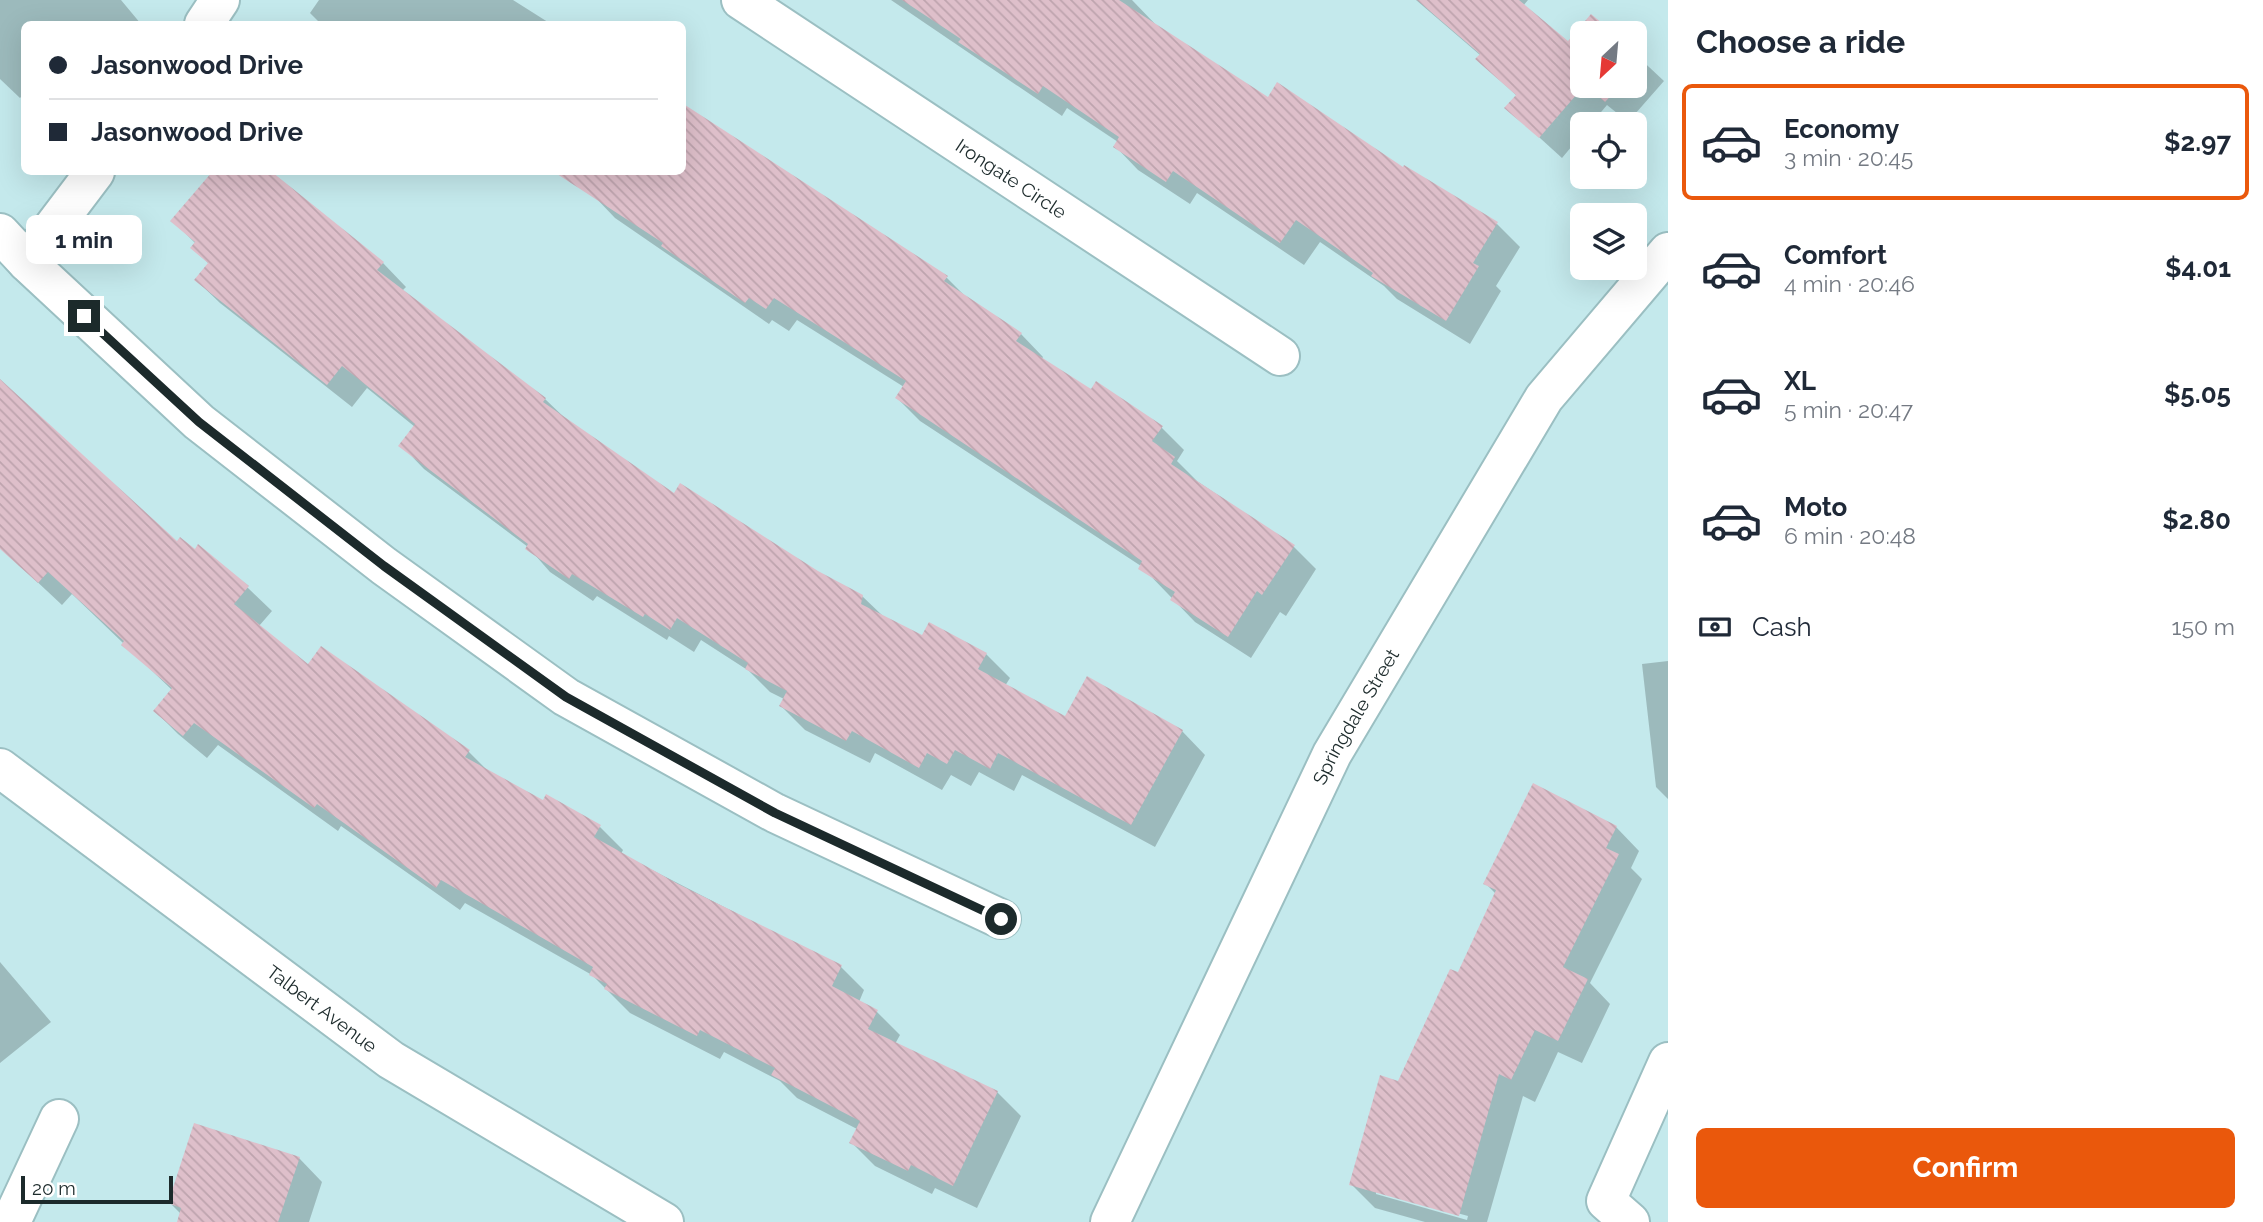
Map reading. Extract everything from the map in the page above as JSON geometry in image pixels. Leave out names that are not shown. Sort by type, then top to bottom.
[{"type":"street","points":[[206,21],[220,0]]},
{"type":"street","name":"Irongate Circle","points":[[741,0],[1280,356]]},
{"type":"street","points":[[27,262],[93,175]]},
{"type":"street","points":[[0,233],[27,262],[199,422],[384,566],[566,697],[775,813],[1001,919]]},
{"type":"street","name":"Springdale Street","points":[[1110,1222],[1332,754],[1544,398],[1668,252]]},
{"type":"street","name":"Talbert Avenue","points":[[0,768],[391,1060],[664,1222]]},
{"type":"street","points":[[1630,1222],[1606,1201],[1668,1062]]},
{"type":"street","points":[[11,1222],[59,1119]]},
{"type":"building","points":[[902,0],[1119,0],[1268,97],[1277,82],[1403,167],[1404,165],[1498,222],[1473,263],[1479,266],[1446,321],[1371,276],[1373,273],[1296,220],[1280,243],[1173,171],[1166,182],[1113,147],[1119,137],[1043,86],[1038,94],[958,42],[961,39]]},
{"type":"building","points":[[1417,0],[1519,0],[1568,41],[1570,39],[1570,98],[1574,98],[1539,138],[1504,108],[1516,95],[1475,59],[1480,54]]},
{"type":"building","points":[[1591,14],[1599,21],[1585,21]]},
{"type":"building","points":[[686,106],[948,276],[944,281],[1022,333],[1016,341],[1091,389],[1096,381],[1163,426],[1152,441],[1175,457],[1171,464],[1295,545],[1262,595],[1257,591],[1228,637],[1170,600],[1175,592],[1138,569],[1142,561],[895,398],[906,381],[774,298],[766,309],[749,298],[745,303],[661,246],[663,243],[559,175],[686,175]]},
{"type":"building","points":[[209,175],[276,175],[384,262],[377,270],[546,398],[543,402],[674,493],[680,483],[818,571],[863,595],[861,604],[922,635],[929,622],[987,653],[978,669],[1065,716],[1087,676],[1183,730],[1131,825],[998,753],[990,769],[955,750],[947,764],[927,753],[919,768],[852,731],[846,741],[779,706],[787,691],[745,669],[748,663],[677,618],[670,630],[645,614],[643,617],[572,574],[569,579],[525,549],[528,544],[398,446],[415,424],[342,366],[327,385],[194,280],[208,263],[190,248],[195,242],[170,221]]},
{"type":"building","points":[[0,379],[177,541],[180,537],[195,549],[198,544],[249,586],[234,604],[308,664],[321,646],[470,750],[465,757],[543,800],[546,794],[601,825],[594,837],[678,884],[842,965],[832,986],[878,1010],[868,1029],[998,1091],[953,1186],[911,1165],[908,1171],[849,1143],[860,1121],[771,1075],[775,1068],[700,1030],[697,1036],[604,989],[607,984],[589,975],[593,967],[441,880],[436,888],[317,804],[314,808],[194,723],[183,736],[153,711],[172,688],[121,645],[124,641],[48,572],[38,583],[0,549]]},
{"type":"building","points":[[1533,783],[1617,826],[1606,848],[1619,854],[1563,967],[1588,979],[1558,1041],[1535,1030],[1511,1080],[1499,1074],[1459,1216],[1349,1185],[1380,1075],[1398,1081],[1450,969],[1458,972],[1496,890],[1483,884]]},
{"type":"building","points":[[194,1123],[300,1157],[278,1222],[177,1222],[181,1208],[168,1203]]},
{"type":"route","points":[[84,316],[199,422],[384,566],[566,697],[775,813],[1001,919]]}]
